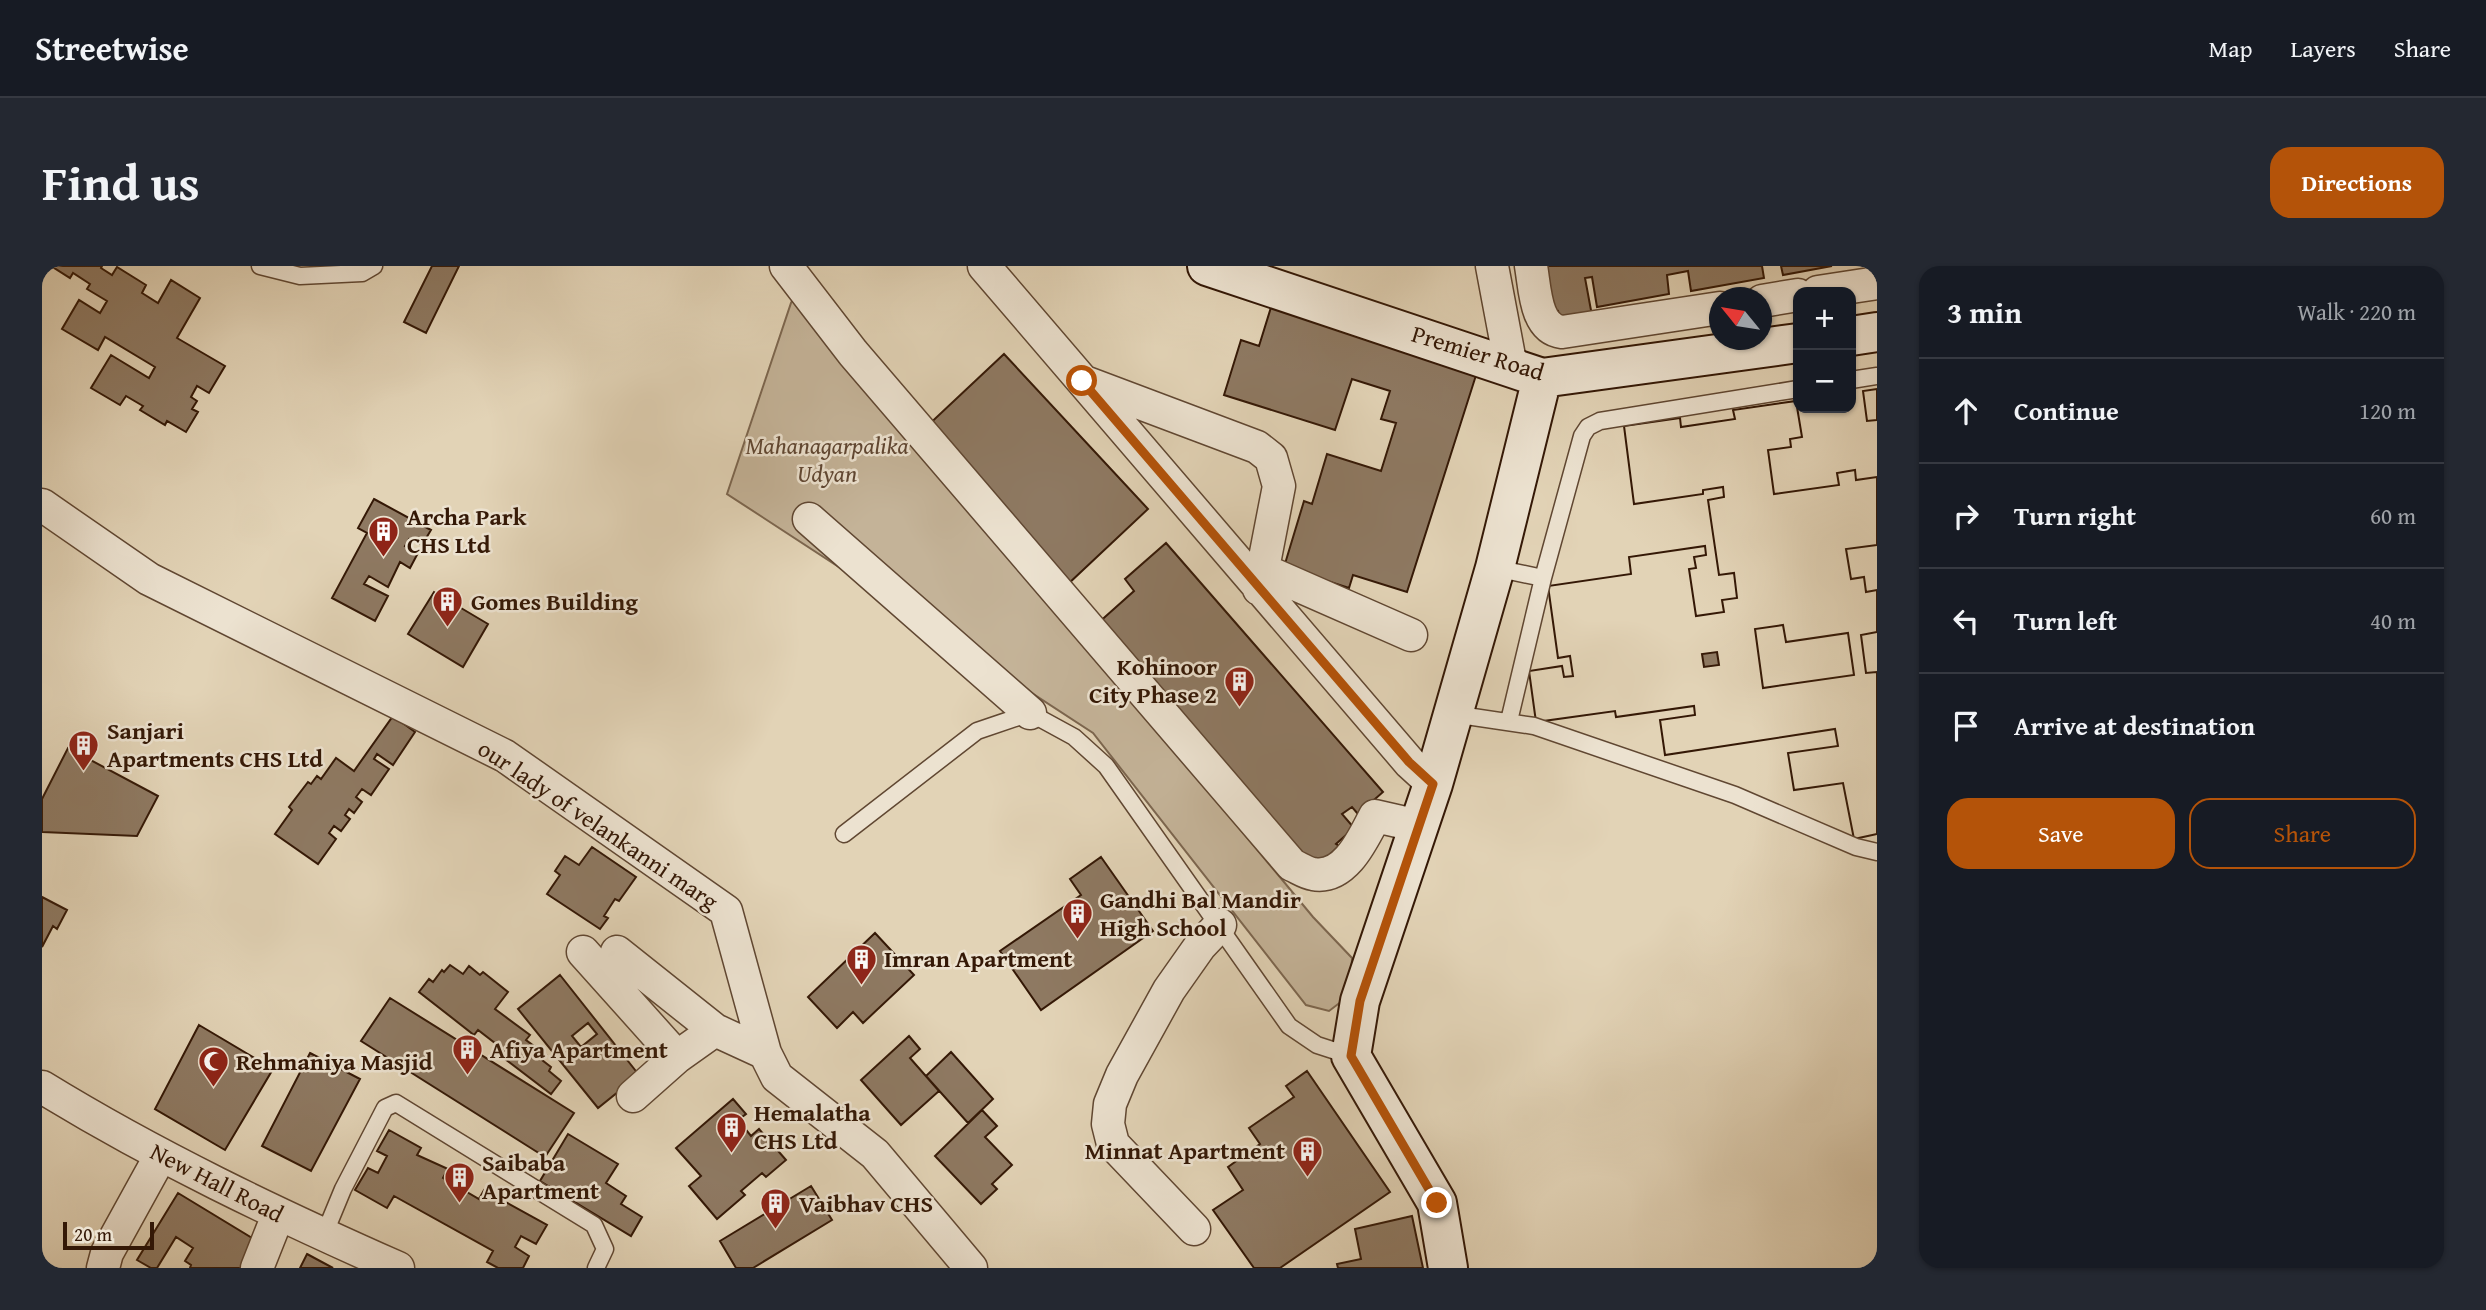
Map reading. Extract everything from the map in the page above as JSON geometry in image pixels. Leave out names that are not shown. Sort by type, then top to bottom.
[{"type":"street","points":[[786,266],[853,353],[1292,865],[1312,874],[1327,874],[1343,866],[1375,816],[1419,826]]},
{"type":"street","points":[[984,266],[1082,381],[1261,579],[1409,762],[1433,784]]},
{"type":"street","name":"Premier Road","points":[[1207,266],[1526,372],[1793,344]]},
{"type":"street","points":[[1448,1268],[1437,1203],[1351,1056],[1360,1001],[1433,784],[1495,568],[1526,372],[1492,266]]},
{"type":"street","points":[[1531,266],[1541,314],[1553,331],[1562,332],[1709,310]]},
{"type":"street","points":[[1851,287],[1877,283]]},
{"type":"street","points":[[1772,299],[1793,296]]},
{"type":"street","points":[[1856,335],[1877,332]]},
{"type":"street","points":[[1082,381],[1256,447],[1271,458],[1279,486],[1261,579]]},
{"type":"street","name":"our lady of velankanni marg","points":[[42,505],[149,579],[505,756],[726,911],[765,1052],[777,1077],[876,1154],[971,1268]]},
{"type":"street","points":[[809,519],[1030,713]]},
{"type":"street","points":[[1261,579],[1411,635]]},
{"type":"street","points":[[1194,1229],[1113,1144],[1108,1124],[1110,1104],[1122,1075],[1169,990],[1200,946],[1220,925]]},
{"type":"street","points":[[583,952],[677,1057]]},
{"type":"street","points":[[617,952],[715,1030],[765,1052]]},
{"type":"street","points":[[633,1096],[677,1057],[715,1030]]},
{"type":"street","name":"New Hall Road","points":[[45,1097],[278,1214],[398,1268]]},
{"type":"street","points":[[103,1268],[107,1253],[161,1155]]},
{"type":"street","points":[[257,1268],[278,1214]]},
{"type":"lane","points":[[260,266],[300,276],[362,273],[374,266]]},
{"type":"lane","points":[[1856,379],[1877,376]]},
{"type":"lane","points":[[1509,721],[1543,578],[1582,436],[1588,427],[1600,421],[1793,390]]},
{"type":"lane","points":[[1495,568],[1543,578]]},
{"type":"lane","points":[[844,834],[976,731],[1030,713],[1074,737],[1105,766],[1289,1026],[1317,1045],[1351,1056]]},
{"type":"lane","points":[[1452,714],[1534,726],[1735,795],[1856,848],[1877,852]]},
{"type":"lane","points":[[324,1235],[343,1189],[385,1108],[396,1103],[594,1225],[605,1250],[596,1268]]},
{"type":"green space","name":"Mahanagarpalika Udyan","points":[[796,294],[1313,917],[1352,958],[1350,995],[1329,1011],[1306,1005],[1093,733],[727,494]]},
{"type":"building","points":[[51,266],[102,266],[101,268],[112,275],[117,267],[146,285],[142,293],[158,303],[171,280],[200,298],[177,338],[225,366],[209,393],[197,386],[191,397],[197,401],[192,409],[198,412],[186,432],[167,421],[165,425],[140,410],[143,406],[126,396],[120,405],[91,388],[111,355],[149,378],[155,367],[105,337],[98,350],[62,329],[79,300],[100,313],[107,301],[87,289],[90,284],[73,273],[70,278]]},
{"type":"building","points":[[432,266],[459,266],[426,333],[404,322]]},
{"type":"building","points":[[1540,266],[1762,266],[1764,278],[1691,291],[1688,271],[1667,275],[1669,294],[1597,307],[1592,277],[1585,278],[1593,321],[1561,326],[1558,311],[1548,313]]},
{"type":"building","points":[[1781,266],[1832,266],[1783,275]]},
{"type":"building","points":[[1272,304],[1478,369],[1407,592],[1353,575],[1349,588],[1284,567],[1304,501],[1312,504],[1327,454],[1381,471],[1396,423],[1381,419],[1390,391],[1352,379],[1335,430],[1224,395],[1241,340],[1259,346]]},
{"type":"building","points":[[1004,354],[1148,509],[1067,585],[923,430]]},
{"type":"building","points":[[1877,389],[1877,420],[1867,421],[1863,391]]},
{"type":"building","points":[[1877,389],[1877,420],[1867,421],[1863,391]]},
{"type":"building","points":[[1793,401],[1793,413],[1798,413],[1802,437],[1790,439],[1791,447],[1768,450],[1774,494],[1839,485],[1837,473],[1855,470],[1856,480],[1877,477],[1877,545],[1846,549],[1851,579],[1864,577],[1866,592],[1877,590],[1877,632],[1861,635],[1866,673],[1877,672],[1877,834],[1854,839],[1843,783],[1794,790],[1788,753],[1838,746],[1835,729],[1665,755],[1660,720],[1695,715],[1694,706],[1616,717],[1615,711],[1536,722],[1529,671],[1562,666],[1564,677],[1573,676],[1570,656],[1558,658],[1548,586],[1631,574],[1629,557],[1705,546],[1706,555],[1694,557],[1696,568],[1689,569],[1696,616],[1724,612],[1722,600],[1737,598],[1734,573],[1719,575],[1708,500],[1724,497],[1723,487],[1703,490],[1703,494],[1634,504],[1624,426],[1680,418],[1681,427],[1735,419],[1733,410]],"holes":[[[1783,625],[1786,642],[1848,633],[1854,675],[1763,688],[1755,629]],[[1717,652],[1719,665],[1704,667],[1702,654]]]},
{"type":"building","points":[[1793,401],[1793,413],[1798,413],[1802,437],[1790,439],[1791,447],[1768,450],[1774,494],[1839,485],[1837,473],[1855,470],[1856,480],[1877,477],[1877,545],[1846,549],[1851,579],[1864,577],[1866,592],[1877,590],[1877,632],[1861,635],[1866,673],[1877,672],[1877,834],[1854,839],[1843,783],[1794,790],[1788,753],[1838,746],[1835,729],[1665,755],[1660,720],[1695,715],[1694,706],[1616,717],[1615,711],[1536,722],[1529,671],[1562,666],[1564,677],[1573,676],[1570,656],[1558,658],[1548,586],[1631,574],[1629,557],[1705,546],[1706,555],[1694,557],[1696,568],[1689,569],[1696,616],[1724,612],[1722,600],[1737,598],[1734,573],[1719,575],[1708,500],[1724,497],[1723,487],[1703,490],[1703,494],[1634,504],[1624,426],[1680,418],[1681,427],[1735,419],[1733,410]],"holes":[[[1783,625],[1786,642],[1848,633],[1854,675],[1763,688],[1755,629]]]},
{"type":"building","name":"Archa Park CHS Ltd","points":[[374,499],[431,530],[422,545],[409,539],[405,546],[418,553],[410,568],[400,562],[388,587],[369,576],[364,584],[388,596],[375,621],[332,598],[367,533],[358,528]]},
{"type":"building","name":"Kohinoor City Phase 2","points":[[1166,543],[1383,792],[1358,814],[1352,807],[1342,814],[1354,828],[1314,870],[1097,624],[1134,591],[1125,579]]},
{"type":"building","name":"Gomes Building","points":[[434,592],[488,624],[463,667],[408,634]]},
{"type":"building","points":[[393,716],[415,732],[393,765],[377,754],[374,759],[389,769],[371,795],[362,789],[356,797],[362,802],[354,813],[349,809],[345,815],[350,819],[341,831],[334,826],[329,833],[336,839],[318,864],[275,834],[292,810],[289,807],[308,782],[311,784],[317,776],[321,779],[336,758],[354,771]]},
{"type":"building","name":"Sanjari Apartments CHS Ltd","points":[[68,748],[158,796],[137,836],[42,832],[42,799]]},
{"type":"building","points":[[592,847],[636,877],[619,901],[615,899],[604,916],[608,918],[600,929],[547,894],[560,875],[555,871],[565,856],[579,865]]},
{"type":"building","name":"Gandhi Bal Mandir High School","points":[[1101,857],[1153,931],[1041,1010],[1000,951],[1081,895],[1070,879]]},
{"type":"building","points":[[42,897],[67,910],[57,929],[53,926],[42,947]]},
{"type":"building","name":"Imran Apartment","points":[[875,933],[914,975],[863,1023],[853,1012],[837,1028],[808,997]]},
{"type":"building","points":[[450,965],[463,974],[469,966],[480,975],[483,972],[508,992],[495,1009],[530,1035],[526,1040],[546,1055],[542,1060],[551,1067],[549,1071],[561,1081],[551,1094],[505,1059],[509,1054],[478,1030],[474,1035],[419,992],[429,979],[433,982],[442,970],[444,972]]},
{"type":"building","points":[[560,975],[639,1075],[598,1108],[518,1009]],"holes":[[[588,1023],[597,1034],[581,1047],[572,1036]]]},
{"type":"building","name":"Afiya Apartment","points":[[390,998],[574,1113],[545,1157],[361,1041]]},
{"type":"building","name":"Rehmaniya Masjid","points":[[199,1025],[273,1069],[225,1150],[155,1109]]},
{"type":"building","points":[[909,1036],[920,1049],[910,1058],[939,1091],[901,1125],[861,1080]]},
{"type":"building","points":[[951,1052],[993,1099],[968,1123],[926,1076]]},
{"type":"building","points":[[310,1053],[360,1079],[311,1171],[262,1146]]},
{"type":"building","name":"Minnat Apartment","points":[[1307,1071],[1390,1192],[1280,1268],[1254,1268],[1213,1210],[1243,1190],[1228,1167],[1260,1144],[1249,1128],[1294,1097],[1286,1086]]},
{"type":"building","name":"Hemalatha CHS Ltd","points":[[733,1099],[746,1114],[738,1120],[751,1136],[759,1129],[786,1160],[766,1177],[762,1173],[741,1191],[745,1195],[717,1219],[689,1186],[701,1176],[676,1148]]},
{"type":"building","points":[[982,1110],[997,1126],[985,1137],[1012,1165],[992,1184],[997,1189],[981,1204],[935,1156]]},
{"type":"building","name":"Saibaba Apartment","points":[[389,1130],[421,1148],[417,1155],[448,1169],[443,1178],[479,1199],[484,1190],[547,1225],[536,1244],[521,1236],[515,1247],[529,1256],[523,1268],[498,1268],[487,1262],[493,1251],[394,1196],[387,1208],[355,1190],[368,1168],[378,1173],[387,1156],[377,1151]]},
{"type":"building","points":[[568,1134],[618,1164],[606,1183],[626,1196],[621,1204],[642,1217],[631,1236],[540,1181]]},
{"type":"building","name":"Vaibhav CHS","points":[[811,1186],[832,1220],[753,1268],[736,1268],[720,1241]]},
{"type":"building","points":[[178,1193],[257,1241],[241,1268],[190,1268],[191,1265],[185,1261],[193,1248],[176,1237],[157,1268],[151,1268],[137,1260]]},
{"type":"building","points":[[1412,1216],[1423,1268],[1338,1268],[1337,1264],[1361,1259],[1355,1229]]},
{"type":"building","points":[[307,1254],[333,1268],[300,1268]]},
{"type":"place","name":"Archa Park CHS Ltd","points":[[384,558]]},
{"type":"place","name":"Gomes Building","points":[[448,629]]},
{"type":"place","name":"Kohinoor City Phase 2","points":[[1240,708]]},
{"type":"place","name":"Sanjari Apartments CHS Ltd","points":[[84,772]]},
{"type":"place","name":"Gandhi Bal Mandir High School","points":[[1077,941]]},
{"type":"place","name":"Imran Apartment","points":[[861,986]]},
{"type":"place","name":"Afiya Apartment","points":[[467,1077]]},
{"type":"place","name":"Rehmaniya Masjid","points":[[213,1089]]},
{"type":"place","name":"Hemalatha CHS Ltd","points":[[731,1154]]},
{"type":"place","name":"Minnat Apartment","points":[[1308,1178]]},
{"type":"place","name":"Saibaba Apartment","points":[[459,1204]]},
{"type":"place","name":"Vaibhav CHS","points":[[776,1231]]},
{"type":"route","points":[[1082,381],[1409,762],[1433,784],[1360,1001],[1351,1056],[1437,1203]]}]
